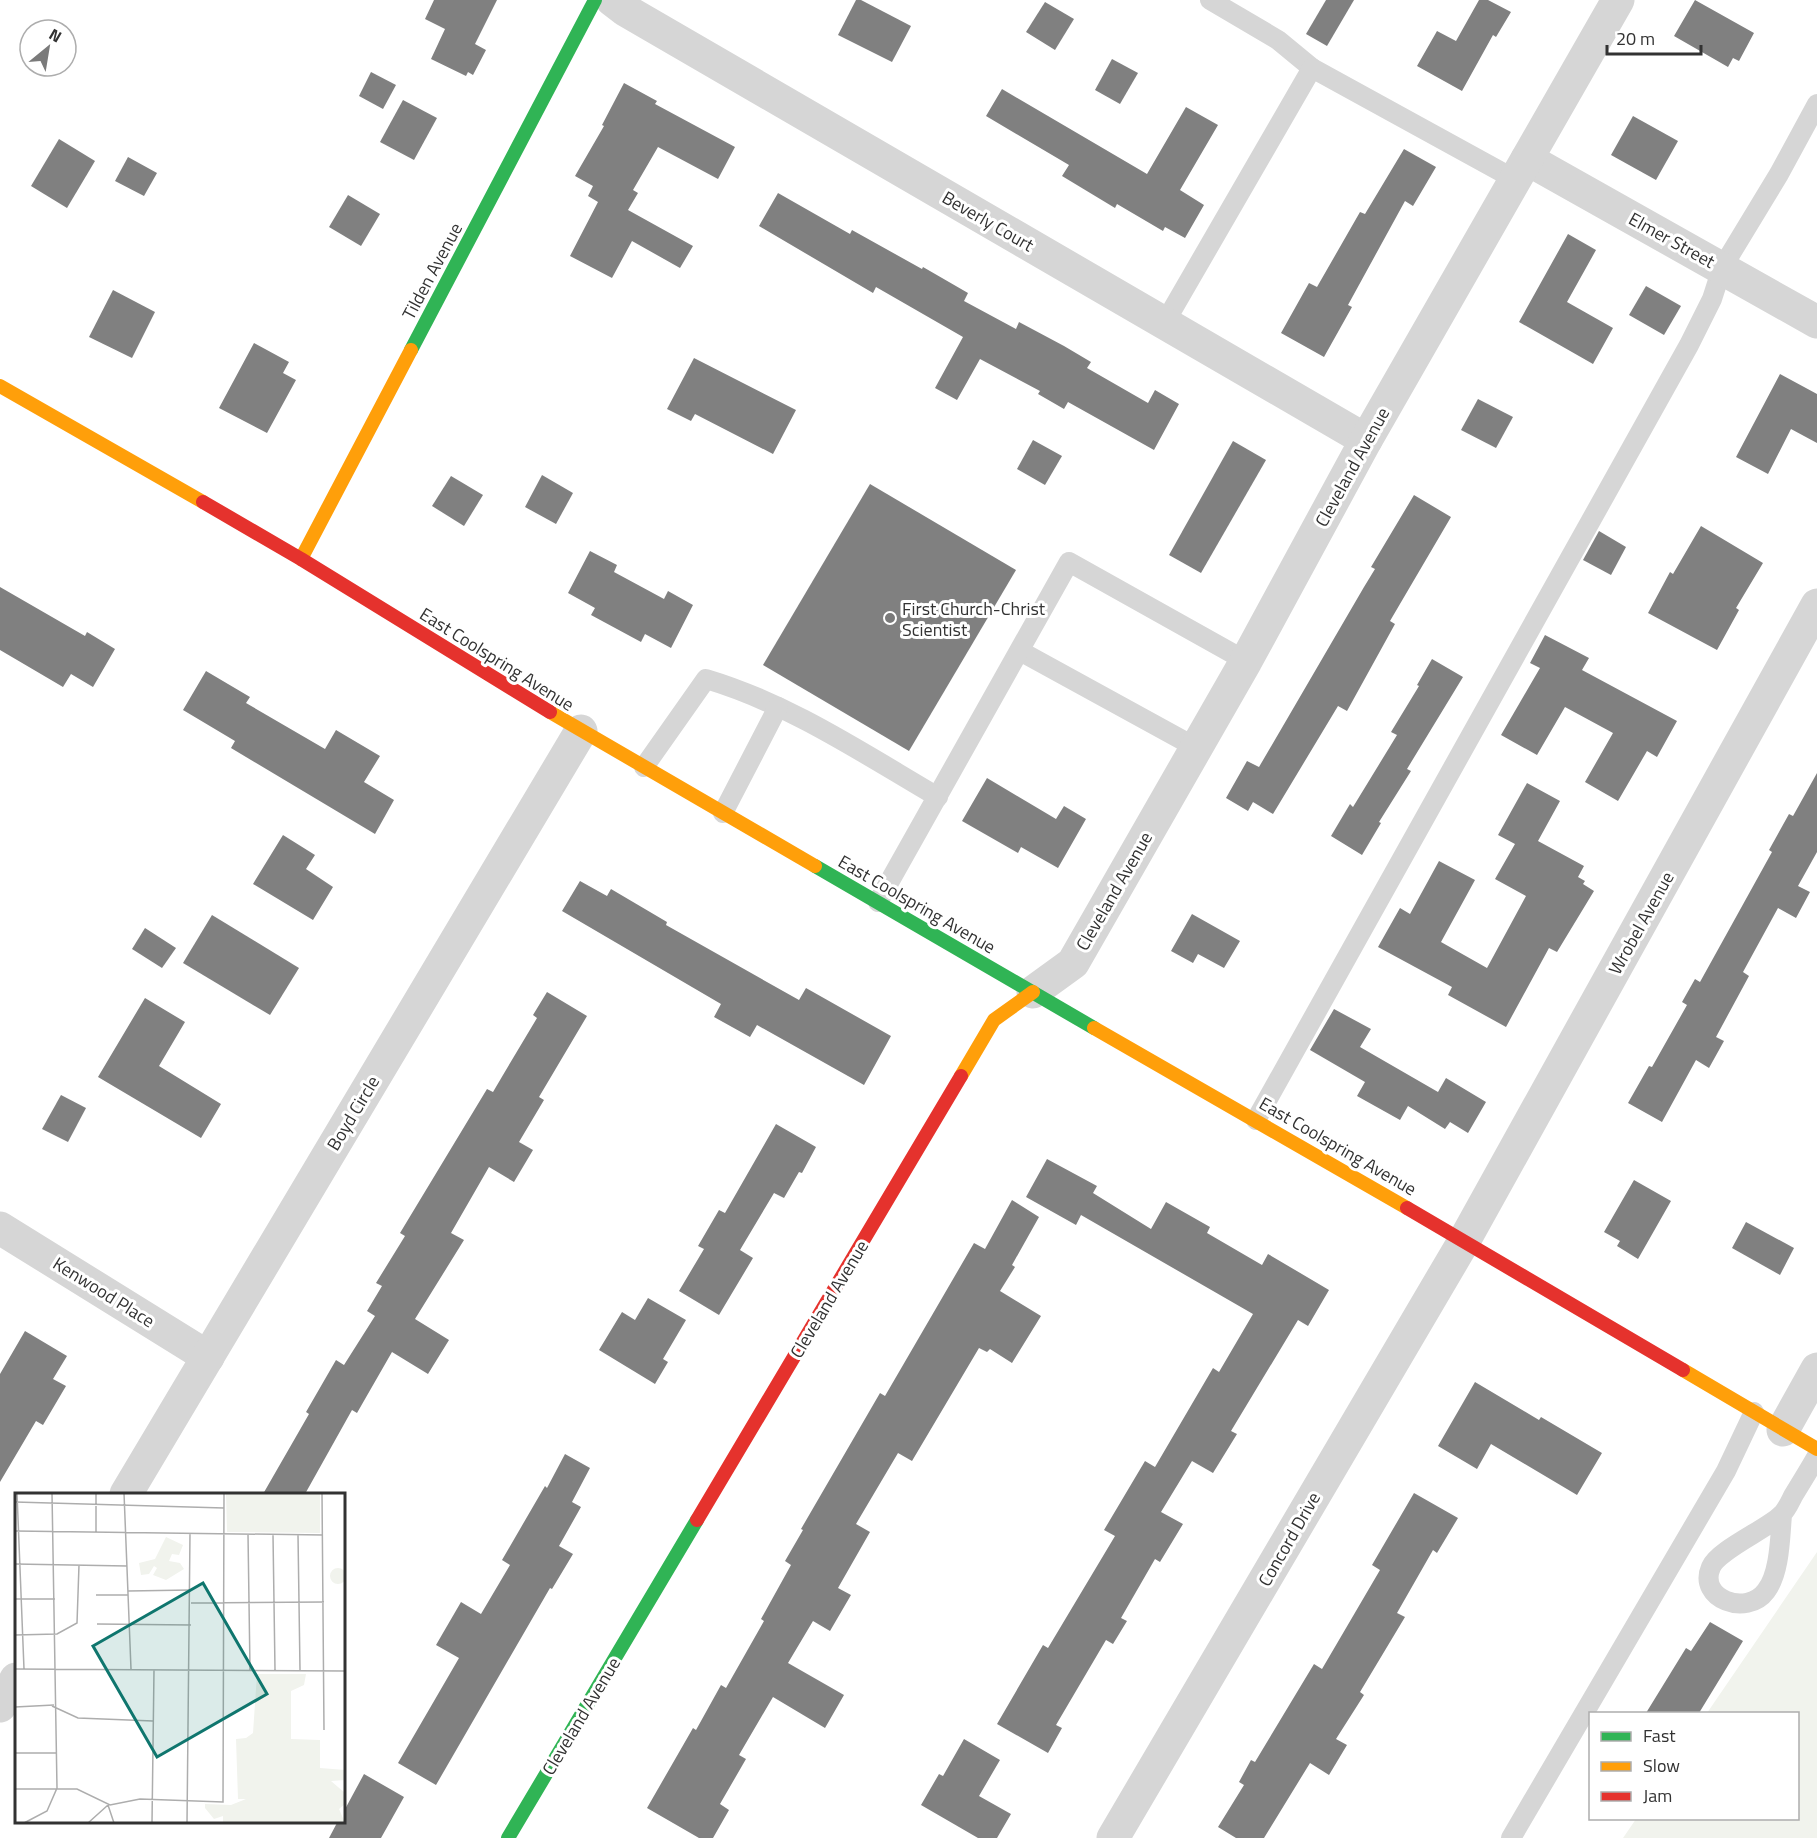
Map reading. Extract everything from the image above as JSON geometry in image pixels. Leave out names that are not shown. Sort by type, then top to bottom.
[{"type":"street","name":"Tilden Avenue","points":[[301,559],[595,0]]},
{"type":"street","name":"Beverly Court","points":[[612,0],[625,10],[1366,440]]},
{"type":"street","name":"Cleveland Avenue","points":[[508,1838],[994,1020],[1073,963],[1246,661],[1366,440],[1521,169],[1613,2]]},
{"type":"street","name":"Elmer Street","points":[[1521,169],[1722,268],[1817,322]]},
{"type":"street","name":"East Coolspring Avenue","points":[[0,387],[301,559],[581,731],[1464,1240],[1817,1449]]},
{"type":"street","name":"Wrobel Avenue","points":[[1464,1240],[1817,604]]},
{"type":"street","name":"Boyd Circle","points":[[127,1493],[581,731]]},
{"type":"street","name":"Kenwood Place","points":[[0,1228],[208,1357]]},
{"type":"street","name":"Concord Drive","points":[[1113,1838],[1464,1240]]},
{"type":"street","points":[[1783,1430],[1817,1370]]},
{"type":"street","points":[[0,1706],[15,1680]]},
{"type":"lane","points":[[1210,0],[1278,40],[1311,68],[1521,169]]},
{"type":"lane","points":[[1164,324],[1311,68]]},
{"type":"lane","points":[[1256,1120],[1689,345],[1712,299],[1722,268],[1779,174],[1817,104]]},
{"type":"lane","points":[[878,902],[1069,562],[1246,661]]},
{"type":"lane","points":[[1020,651],[1196,747]]},
{"type":"lane","points":[[644,767],[706,679],[739,689],[778,707],[830,734],[938,797]]},
{"type":"lane","points":[[723,813],[778,707]]},
{"type":"lane","points":[[1511,1838],[1726,1471],[1754,1412]]},
{"type":"lane","points":[[1782,1515],[1779,1559],[1766,1591],[1750,1603],[1732,1604],[1716,1595],[1709,1580],[1711,1566],[1730,1550],[1782,1515],[1817,1456]]},
{"type":"shaded area","points":[[1817,1552],[1817,1838],[1623,1838],[1635,1820],[1799,1820],[1799,1712],[1708,1712]]},
{"type":"building","points":[[434,0],[497,0],[475,44],[486,50],[473,75],[468,72],[466,76],[431,59],[445,29],[425,19]]},
{"type":"building","points":[[856,0],[861,0],[911,26],[892,62],[838,35]]},
{"type":"building","points":[[1326,0],[1354,0],[1327,46],[1306,34]]},
{"type":"building","points":[[1479,0],[1488,0],[1511,12],[1496,37],[1493,35],[1462,91],[1417,66],[1437,31],[1456,41]]},
{"type":"building","points":[[1695,0],[1754,33],[1739,61],[1733,58],[1728,67],[1674,36]]},
{"type":"building","points":[[1045,2],[1074,19],[1055,50],[1026,32]]},
{"type":"building","points":[[1112,59],[1138,73],[1120,104],[1095,90]]},
{"type":"building","points":[[371,72],[396,85],[383,109],[359,96]]},
{"type":"building","points":[[624,83],[657,101],[655,104],[735,147],[718,179],[658,147],[633,190],[638,193],[628,210],[693,246],[680,268],[632,241],[612,278],[570,256],[598,202],[588,196],[593,186],[575,176],[604,126],[602,125]]},
{"type":"building","points":[[1002,89],[1147,174],[1186,107],[1218,125],[1180,190],[1204,205],[1185,238],[1165,227],[1163,231],[1117,204],[1115,208],[1062,176],[1069,165],[986,116]]},
{"type":"building","points":[[403,100],[437,118],[414,160],[380,142]]},
{"type":"building","points":[[1633,116],[1678,141],[1656,180],[1611,155]]},
{"type":"building","points":[[59,139],[95,161],[67,208],[31,186]]},
{"type":"building","points":[[1404,149],[1436,167],[1413,206],[1405,201],[1348,305],[1352,307],[1324,357],[1281,333],[1309,283],[1317,287],[1360,212],[1365,214]]},
{"type":"building","points":[[128,157],[157,173],[144,196],[115,181]]},
{"type":"building","points":[[778,193],[850,234],[852,230],[922,269],[923,267],[968,293],[964,301],[1016,329],[1019,322],[1064,346],[1091,362],[1087,368],[1148,403],[1155,390],[1179,404],[1154,450],[1068,402],[1064,409],[1038,394],[1040,391],[980,359],[957,400],[935,388],[963,337],[876,287],[873,293],[759,226]]},
{"type":"building","points":[[348,195],[380,214],[361,246],[329,227]]},
{"type":"building","points":[[1568,234],[1596,250],[1567,302],[1613,328],[1593,364],[1519,322]]},
{"type":"building","points":[[1646,286],[1681,306],[1664,335],[1629,315]]},
{"type":"building","points":[[113,290],[155,312],[132,358],[89,337]]},
{"type":"building","points":[[254,343],[289,362],[283,373],[296,380],[267,433],[219,408]]},
{"type":"building","points":[[694,358],[796,410],[773,454],[695,414],[691,421],[667,409]]},
{"type":"building","points":[[1780,374],[1817,394],[1817,443],[1791,429],[1768,474],[1736,457]]},
{"type":"building","points":[[1478,399],[1513,417],[1496,448],[1461,430]]},
{"type":"building","points":[[1033,440],[1062,456],[1045,485],[1017,469]]},
{"type":"building","points":[[1233,441],[1266,460],[1201,573],[1169,555]]},
{"type":"building","points":[[542,475],[573,493],[556,524],[525,507]]},
{"type":"building","points":[[451,476],[483,495],[464,526],[432,506]]},
{"type":"building","name":"First Church-Christ Scientist","points":[[870,484],[1016,570],[909,751],[763,665]]},
{"type":"building","points":[[1414,495],[1451,517],[1390,621],[1395,624],[1347,711],[1338,706],[1273,814],[1253,802],[1248,811],[1226,798],[1247,761],[1259,767],[1375,569],[1371,567]]},
{"type":"building","points":[[1701,526],[1763,563],[1736,608],[1739,610],[1717,650],[1648,613],[1670,572],[1673,574]]},
{"type":"building","points":[[1599,531],[1626,547],[1611,575],[1583,560]]},
{"type":"building","points":[[590,551],[617,565],[614,572],[664,599],[668,591],[693,605],[671,648],[645,634],[641,642],[591,615],[595,608],[568,593]]},
{"type":"building","points":[[0,587],[85,636],[87,632],[115,649],[93,687],[71,674],[63,687],[0,650]]},
{"type":"building","points":[[1545,635],[1589,658],[1582,670],[1677,721],[1657,757],[1647,751],[1618,801],[1585,782],[1613,733],[1565,707],[1537,755],[1501,735],[1540,668],[1530,663]]},
{"type":"building","points":[[1432,659],[1463,677],[1407,769],[1411,771],[1379,822],[1381,823],[1362,855],[1331,836],[1350,804],[1353,807],[1397,735],[1391,732],[1419,686],[1417,685]]},
{"type":"building","points":[[206,671],[250,697],[246,703],[325,749],[336,730],[380,756],[364,782],[394,800],[375,834],[231,748],[235,741],[183,710]]},
{"type":"building","points":[[1817,773],[1817,852],[1798,886],[1810,892],[1796,918],[1778,908],[1743,972],[1749,976],[1716,1037],[1724,1041],[1709,1068],[1696,1060],[1662,1122],[1628,1103],[1649,1066],[1652,1067],[1687,1005],[1682,1002],[1695,979],[1700,982],[1772,852],[1769,850],[1789,814],[1793,816]]},
{"type":"building","points":[[987,778],[1056,819],[1064,806],[1086,819],[1058,868],[1021,847],[1018,853],[962,821]]},
{"type":"building","points":[[1527,783],[1560,801],[1538,841],[1584,866],[1578,877],[1585,881],[1583,884],[1594,891],[1557,952],[1549,948],[1506,1027],[1448,995],[1452,987],[1378,947],[1400,908],[1410,914],[1439,861],[1475,880],[1441,942],[1487,968],[1526,896],[1495,879],[1515,844],[1498,835]]},
{"type":"building","points":[[283,835],[315,855],[306,869],[333,887],[313,920],[253,884]]},
{"type":"building","points":[[580,881],[607,896],[611,889],[667,922],[666,925],[799,1000],[806,988],[891,1036],[864,1085],[757,1025],[750,1037],[714,1017],[721,1004],[562,911]]},
{"type":"building","points":[[1192,914],[1240,941],[1224,968],[1198,954],[1193,963],[1171,951]]},
{"type":"building","points":[[212,915],[299,968],[270,1015],[183,963]]},
{"type":"building","points":[[145,928],[176,948],[162,968],[132,949]]},
{"type":"building","points":[[547,992],[587,1016],[539,1097],[544,1100],[519,1142],[533,1150],[514,1182],[489,1167],[451,1233],[464,1240],[415,1319],[449,1340],[428,1374],[392,1352],[357,1413],[352,1410],[306,1493],[264,1493],[309,1414],[306,1412],[336,1360],[344,1365],[375,1316],[367,1311],[382,1286],[376,1283],[405,1236],[400,1233],[487,1089],[493,1092],[537,1018],[533,1015]]},
{"type":"building","points":[[145,998],[185,1022],[159,1066],[221,1104],[201,1138],[98,1077]]},
{"type":"building","points":[[1334,1009],[1371,1029],[1360,1047],[1438,1092],[1446,1078],[1486,1102],[1468,1133],[1450,1122],[1445,1129],[1408,1106],[1400,1120],[1357,1096],[1365,1082],[1310,1050]]},
{"type":"building","points":[[61,1095],[86,1108],[68,1142],[42,1129]]},
{"type":"building","points":[[776,1124],[816,1147],[802,1173],[799,1172],[784,1198],[774,1193],[740,1250],[753,1258],[719,1315],[679,1291],[704,1249],[698,1246],[719,1210],[725,1213]]},
{"type":"building","points":[[1047,1159],[1097,1186],[1093,1193],[1151,1229],[1166,1202],[1210,1227],[1207,1233],[1262,1265],[1268,1254],[1329,1290],[1308,1326],[1298,1320],[1231,1431],[1237,1434],[1213,1473],[1192,1461],[1161,1512],[1183,1524],[1160,1562],[1155,1559],[1121,1618],[1127,1621],[1113,1644],[1106,1640],[1056,1725],[1062,1728],[1048,1753],[997,1724],[1043,1645],[1048,1648],[1115,1536],[1104,1530],[1145,1461],[1155,1467],[1213,1368],[1219,1372],[1253,1314],[1081,1215],[1076,1225],[1026,1197]]},
{"type":"building","points":[[1634,1180],[1671,1201],[1638,1259],[1617,1246],[1620,1241],[1604,1232]]},
{"type":"building","points":[[1012,1200],[1039,1217],[1012,1265],[1015,1267],[1000,1291],[1041,1316],[1012,1363],[990,1349],[987,1352],[979,1348],[912,1461],[898,1453],[856,1524],[870,1532],[838,1588],[851,1595],[830,1631],[813,1621],[788,1663],[844,1695],[825,1728],[773,1697],[739,1755],[746,1759],[720,1804],[729,1810],[713,1838],[699,1838],[647,1808],[693,1728],[696,1730],[721,1685],[726,1688],[764,1621],[761,1619],[791,1565],[785,1561],[803,1530],[801,1529],[880,1393],[885,1396],[974,1243],[985,1249]]},
{"type":"building","points":[[1746,1222],[1794,1248],[1780,1275],[1732,1248]]},
{"type":"building","points":[[648,1298],[686,1320],[663,1359],[668,1362],[655,1384],[599,1350],[622,1312],[635,1320]]},
{"type":"building","points":[[25,1331],[67,1356],[53,1379],[66,1386],[43,1425],[36,1421],[0,1482],[0,1374]]},
{"type":"building","points":[[1475,1382],[1539,1420],[1541,1417],[1602,1453],[1577,1495],[1491,1444],[1477,1469],[1438,1446]]},
{"type":"building","points":[[565,1454],[590,1468],[572,1502],[581,1507],[559,1546],[573,1554],[552,1589],[550,1588],[436,1785],[398,1763],[459,1658],[436,1645],[461,1602],[481,1614],[510,1565],[502,1560],[545,1486],[547,1488]]},
{"type":"building","points":[[1414,1493],[1458,1518],[1437,1553],[1433,1550],[1397,1613],[1405,1617],[1360,1692],[1364,1695],[1336,1739],[1347,1745],[1329,1775],[1310,1763],[1264,1838],[1236,1838],[1218,1827],[1244,1785],[1239,1782],[1251,1760],[1255,1762],[1314,1664],[1322,1669],[1380,1570],[1372,1565]]},
{"type":"building","points":[[1710,1622],[1743,1641],[1700,1712],[1647,1712],[1686,1648],[1691,1651]]},
{"type":"building","points":[[964,1739],[1000,1760],[979,1796],[1011,1814],[997,1838],[978,1838],[921,1805],[939,1774],[943,1776]]},
{"type":"building","points":[[364,1774],[404,1797],[381,1838],[329,1838],[337,1823],[345,1823],[345,1809]]},
{"type":"traffic: fast","points":[[411,350],[595,0]]},
{"type":"traffic: fast","points":[[815,866],[1094,1028]]},
{"type":"traffic: fast","points":[[508,1838],[697,1520]]},
{"type":"traffic: slow","points":[[301,559],[411,350]]},
{"type":"traffic: slow","points":[[0,386],[203,502]]},
{"type":"traffic: slow","points":[[550,712],[815,866]]},
{"type":"traffic: slow","points":[[961,1076],[994,1020],[1033,992]]},
{"type":"traffic: slow","points":[[1094,1028],[1407,1208]]},
{"type":"traffic: slow","points":[[1683,1370],[1817,1449]]},
{"type":"traffic: jam","points":[[203,502],[301,559],[550,712]]},
{"type":"traffic: jam","points":[[697,1520],[961,1076]]},
{"type":"traffic: jam","points":[[1407,1208],[1683,1370]]},
{"type":"place","name":"First Church-Christ Scientist","points":[[890,618]]}]
